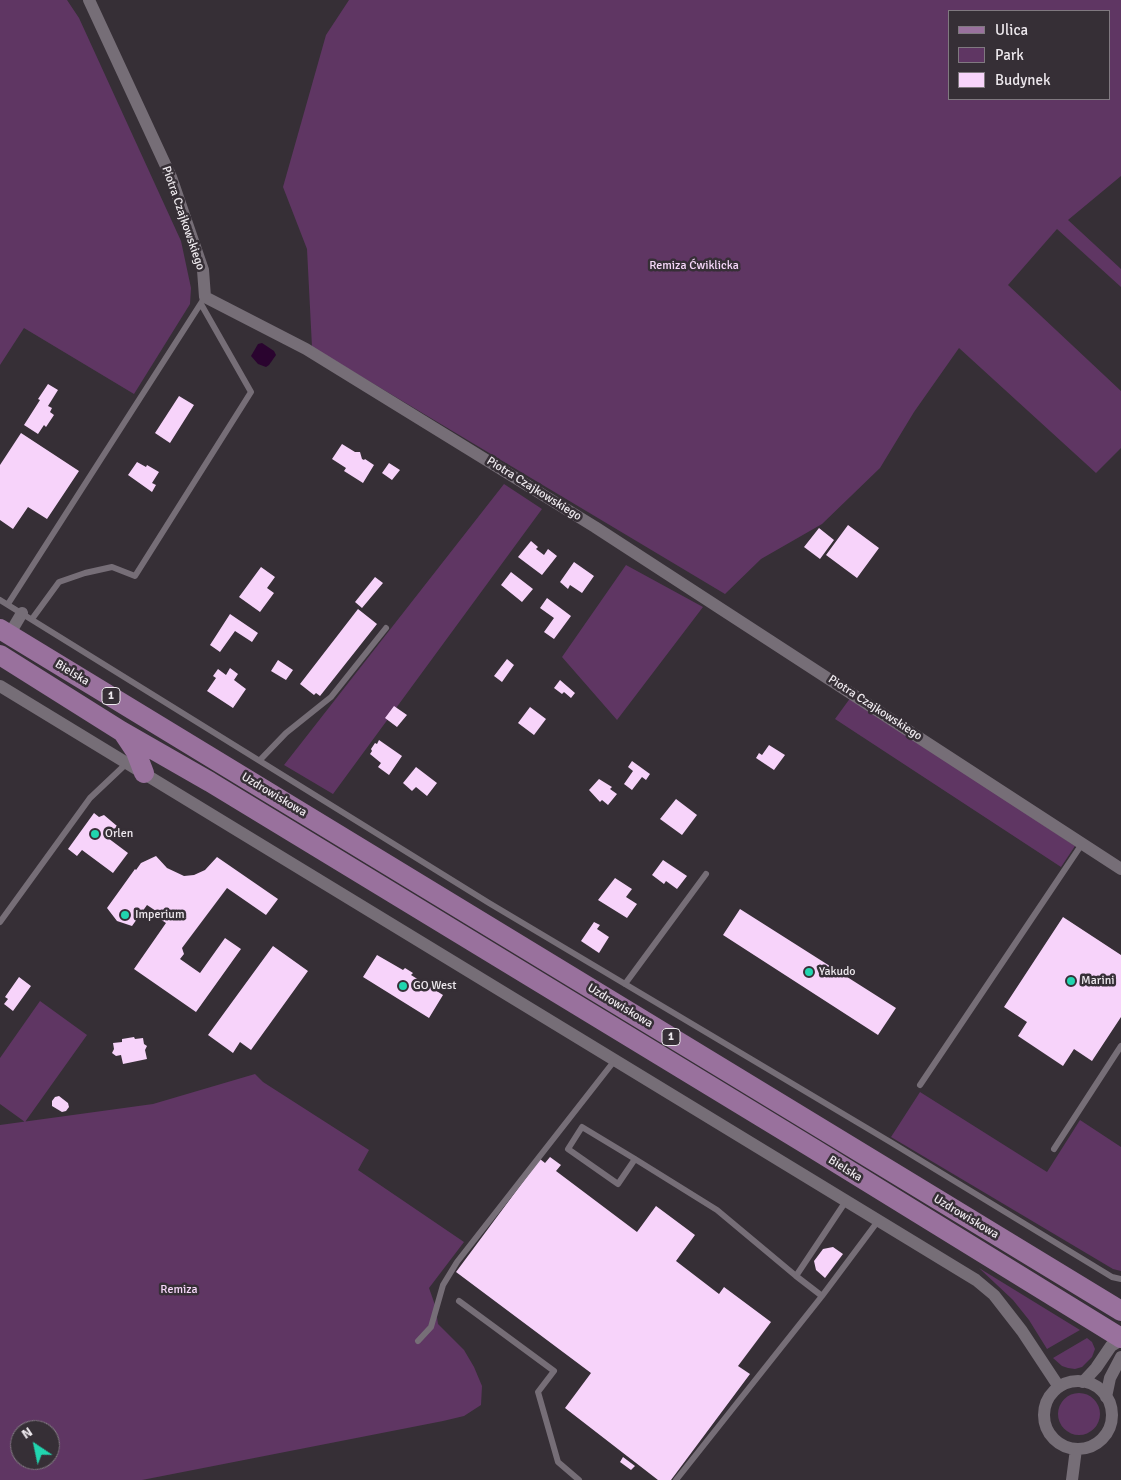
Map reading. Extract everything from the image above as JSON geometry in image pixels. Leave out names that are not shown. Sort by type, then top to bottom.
[{"type":"main road","name":"Bielska","points":[[5,632],[222,763]]},
{"type":"main road","name":"Bielska","points":[[0,655],[121,731],[210,782]]},
{"type":"main road","points":[[121,731],[136,752],[135,768]]},
{"type":"main road","name":"Uzdrowiskowa","points":[[222,763],[1121,1311]]},
{"type":"main road","name":"Uzdrowiskowa","points":[[210,782],[814,1149]]},
{"type":"main road","name":"Bielska","points":[[814,1149],[876,1188]]},
{"type":"main road","name":"Uzdrowiskowa","points":[[876,1188],[1121,1339]]},
{"type":"street","name":"Piotra Czajkowskiego","points":[[88,1],[171,177],[203,270],[203,300],[306,349],[595,527],[1121,870]]},
{"type":"street","points":[[5,632],[27,616]]},
{"type":"street","points":[[0,686],[976,1280],[994,1295],[1059,1387]]},
{"type":"street","points":[[1083,1382],[1096,1368],[1111,1346],[1121,1339]]},
{"type":"street","points":[[1106,1396],[1110,1378],[1121,1357]]},
{"type":"street","points":[[1075,1381],[1083,1382],[1100,1389],[1106,1396],[1116,1422],[1095,1444],[1086,1448],[1076,1449],[1066,1447],[1057,1442],[1049,1434],[1044,1414],[1046,1403],[1051,1394],[1059,1387],[1075,1381]]},
{"type":"street","points":[[1072,1480],[1076,1449]]},
{"type":"lane","points":[[8,604],[203,300],[251,392],[135,576],[112,566],[60,582],[27,616]]},
{"type":"lane","points":[[0,600],[489,903],[892,1143],[1112,1277],[1121,1278]]},
{"type":"lane","points":[[260,760],[286,732],[332,698],[386,628]]},
{"type":"lane","points":[[0,922],[90,798],[135,768]]},
{"type":"lane","points":[[920,1085],[1082,844]]},
{"type":"lane","points":[[625,984],[706,874]]},
{"type":"lane","points":[[1054,1149],[1121,1046]]},
{"type":"lane","points":[[418,1341],[431,1327],[444,1285],[457,1262],[615,1060]]},
{"type":"lane","points":[[635,1159],[618,1184],[568,1149],[582,1127],[635,1159],[718,1210],[822,1296]]},
{"type":"lane","points":[[796,1276],[846,1201]]},
{"type":"lane","points":[[676,1480],[822,1296],[878,1221]]},
{"type":"lane","points":[[459,1301],[554,1371],[538,1392],[558,1462],[579,1480]]},
{"type":"green space","points":[[0,0],[67,0],[79,18],[181,241],[191,288],[190,304],[134,394],[24,328],[0,365]]},
{"type":"green space","name":"Remiza Ćwiklicka","points":[[349,0],[1121,0],[1121,176],[1068,220],[1121,269],[1121,287],[1057,229],[1008,285],[1121,391],[1121,448],[1096,473],[959,348],[914,412],[880,468],[822,524],[761,559],[725,594],[312,347],[307,249],[283,187],[326,35]]},
{"type":"green space","points":[[504,484],[542,509],[333,794],[284,765]]},
{"type":"green space","points":[[626,565],[703,607],[617,720],[562,657]]},
{"type":"green space","points":[[851,697],[1075,846],[1061,867],[835,719]]},
{"type":"green space","points":[[40,1001],[87,1035],[25,1122],[0,1104],[0,1058]]},
{"type":"green space","name":"Remiza","points":[[255,1074],[263,1082],[369,1150],[358,1170],[464,1242],[429,1288],[435,1305],[438,1324],[464,1350],[474,1367],[482,1386],[481,1405],[464,1416],[443,1421],[142,1480],[0,1480],[0,1125],[153,1104]]},
{"type":"green space","points":[[920,1092],[1047,1172],[1080,1120],[1121,1147],[1121,1271],[1113,1269],[891,1137]]},
{"type":"green space","points":[[979,1268],[1080,1330],[1047,1349],[1029,1320],[1013,1300]]},
{"type":"green space","points":[[1087,1338],[1092,1342],[1095,1349],[1092,1357],[1082,1367],[1068,1368],[1062,1366],[1053,1358]]},
{"type":"green space","points":[[1079,1393],[1094,1399],[1100,1414],[1094,1429],[1079,1435],[1064,1429],[1058,1414],[1064,1399]]},
{"type":"shaded area","points":[[262,343],[274,351],[276,355],[266,367],[258,364],[251,356],[258,344]]},
{"type":"building","points":[[48,384],[58,390],[48,406],[52,408],[50,412],[54,415],[46,427],[44,425],[38,434],[24,425]]},
{"type":"building","points":[[179,396],[194,405],[170,443],[155,433]]},
{"type":"building","points":[[21,433],[79,471],[47,519],[28,507],[13,529],[0,520],[0,465]]},
{"type":"building","points":[[342,444],[355,452],[360,452],[362,459],[374,465],[363,483],[344,471],[346,468],[332,459]]},
{"type":"building","points":[[137,462],[159,472],[152,483],[156,485],[152,492],[128,475]]},
{"type":"building","points":[[389,463],[400,470],[392,480],[382,473]]},
{"type":"building","points":[[848,525],[879,548],[857,578],[826,555]]},
{"type":"building","points":[[819,528],[834,540],[820,559],[804,547]]},
{"type":"building","points":[[531,541],[538,547],[536,549],[544,555],[548,549],[557,556],[542,575],[518,557]]},
{"type":"building","points":[[574,562],[594,576],[582,593],[570,585],[568,589],[560,582]]},
{"type":"building","points":[[261,567],[275,577],[267,588],[274,593],[260,612],[239,597]]},
{"type":"building","points":[[511,572],[533,589],[522,602],[501,585]]},
{"type":"building","points":[[375,577],[383,583],[362,608],[355,602]]},
{"type":"building","points":[[547,598],[571,616],[554,639],[544,632],[554,618],[540,608]]},
{"type":"building","points":[[358,609],[377,624],[320,696],[316,693],[314,695],[300,684]]},
{"type":"building","points":[[230,614],[258,633],[252,642],[235,631],[220,652],[210,645]]},
{"type":"building","points":[[507,659],[514,665],[502,682],[494,676]]},
{"type":"building","points":[[278,660],[293,670],[286,680],[271,671]]},
{"type":"building","points":[[230,668],[238,674],[234,680],[246,689],[233,708],[207,691],[216,678],[213,676],[218,669],[226,675]]},
{"type":"building","points":[[560,680],[575,693],[571,698],[564,692],[562,694],[554,688]]},
{"type":"building","points":[[394,706],[407,715],[397,727],[385,718]]},
{"type":"building","points":[[530,707],[546,719],[534,735],[518,723]]},
{"type":"building","points":[[379,740],[402,756],[389,775],[378,767],[381,763],[370,754],[371,749]]},
{"type":"building","points":[[769,745],[785,755],[774,770],[756,758],[759,753],[762,755]]},
{"type":"building","points":[[632,761],[650,774],[646,780],[642,777],[632,790],[624,784],[633,771],[628,767]]},
{"type":"building","points":[[416,767],[437,783],[427,796],[416,787],[412,791],[403,783]]},
{"type":"building","points":[[599,779],[612,787],[610,789],[617,794],[608,805],[602,800],[600,802],[589,790]]},
{"type":"building","points":[[676,799],[697,815],[682,835],[660,819]]},
{"type":"building","name":"Orlen","points":[[94,813],[99,817],[104,815],[117,826],[108,838],[128,853],[113,873],[82,850],[77,856],[68,849]]},
{"type":"building","points":[[156,856],[167,868],[184,876],[194,875],[205,870],[217,857],[278,899],[266,915],[227,888],[182,948],[184,954],[180,959],[200,973],[225,938],[241,949],[196,1012],[134,969],[166,923],[157,917],[159,913],[147,905],[132,926],[117,921],[107,908],[135,869],[141,863]]},
{"type":"building","points":[[663,860],[687,876],[677,889],[666,881],[664,884],[652,875]]},
{"type":"building","points":[[615,878],[632,889],[626,897],[637,904],[627,918],[598,900]]},
{"type":"building","name":"Yakudo","points":[[740,909],[896,1008],[878,1035],[723,935]]},
{"type":"building","name":"Marini","points":[[1063,917],[1121,955],[1121,1017],[1092,1061],[1074,1049],[1063,1066],[1018,1036],[1027,1022],[1004,1007]]},
{"type":"building","points":[[594,922],[600,925],[597,929],[609,937],[599,953],[581,941]]},
{"type":"building","points":[[273,946],[308,971],[251,1050],[240,1042],[233,1053],[208,1035]]},
{"type":"building","name":"GO West","points":[[377,955],[403,970],[405,968],[413,973],[411,975],[443,995],[429,1018],[363,977]]},
{"type":"building","points":[[19,977],[31,986],[13,1011],[4,1004],[8,999],[5,997]]},
{"type":"building","points":[[134,1037],[135,1039],[143,1038],[144,1044],[147,1046],[145,1050],[147,1059],[123,1064],[121,1055],[116,1056],[112,1053],[114,1049],[113,1043],[122,1042],[122,1039]]},
{"type":"building","points":[[59,1096],[68,1103],[69,1107],[66,1111],[62,1112],[52,1106],[52,1101],[55,1097]]},
{"type":"building","points":[[550,1157],[561,1165],[556,1171],[637,1232],[656,1206],[695,1235],[676,1261],[719,1294],[724,1287],[771,1322],[738,1366],[750,1374],[671,1480],[658,1480],[565,1408],[591,1373],[456,1272],[540,1159],[545,1163]]},
{"type":"building","points":[[833,1247],[843,1254],[825,1278],[816,1270],[814,1261],[823,1249]]},
{"type":"building","points":[[623,1457],[635,1466],[631,1470],[620,1462]]},
{"type":"place","name":"Orlen","points":[[95,834]]},
{"type":"place","name":"Imperium","points":[[125,915]]},
{"type":"place","name":"Yakudo","points":[[809,972]]},
{"type":"place","name":"Marini","points":[[1071,981]]},
{"type":"place","name":"GO West","points":[[403,986]]}]
